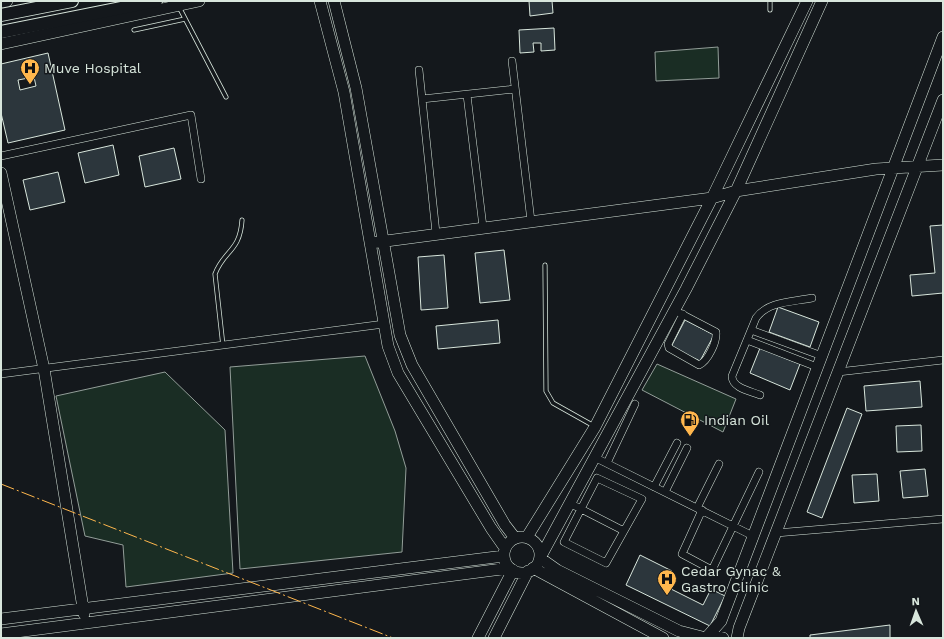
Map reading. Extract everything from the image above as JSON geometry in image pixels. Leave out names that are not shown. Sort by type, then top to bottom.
[{"type":"main road","points":[[1,15],[72,1]]},
{"type":"main road","points":[[1,32],[156,1]]},
{"type":"street","points":[[1,2],[7,1]]},
{"type":"street","points":[[1,44],[199,1]]},
{"type":"street","points":[[320,1],[344,92],[388,346],[398,373],[491,528],[512,569]]},
{"type":"street","points":[[334,1],[356,88],[400,335],[412,365],[505,524],[515,538]]},
{"type":"street","points":[[527,537],[595,427],[712,198],[807,1]]},
{"type":"street","points":[[494,638],[531,570],[540,558],[594,457],[679,312],[736,191],[822,1]]},
{"type":"street","points":[[705,638],[720,621],[943,37]]},
{"type":"street","points":[[512,62],[514,89],[531,221]]},
{"type":"street","points":[[419,70],[436,233]]},
{"type":"street","points":[[422,99],[514,89]]},
{"type":"street","points":[[467,95],[483,227]]},
{"type":"street","points":[[737,638],[739,628],[943,100]]},
{"type":"street","points":[[1,156],[192,115],[201,179]]},
{"type":"street","points":[[370,243],[436,233],[712,198],[736,191],[893,168],[943,165]]},
{"type":"street","points":[[1,173],[44,369],[86,624]]},
{"type":"street","points":[[760,395],[735,385],[732,381],[732,376],[761,310],[768,306],[812,298]]},
{"type":"street","points":[[679,312],[716,332],[717,338],[704,363],[699,365],[669,348],[668,344],[679,312]]},
{"type":"street","points":[[1,374],[384,324]]},
{"type":"street","points":[[751,330],[822,356]]},
{"type":"street","points":[[747,340],[818,367]]},
{"type":"street","points":[[838,372],[943,360]]},
{"type":"street","points":[[607,463],[635,404]]},
{"type":"street","points":[[654,486],[678,443]]},
{"type":"street","points":[[665,492],[687,448]]},
{"type":"street","points":[[594,457],[753,536]]},
{"type":"street","points":[[719,464],[682,554],[712,570],[759,472]]},
{"type":"street","points":[[597,478],[642,499],[606,563],[564,542],[581,509],[597,478]]},
{"type":"street","points":[[569,503],[624,531]]},
{"type":"street","points":[[776,533],[943,519]]},
{"type":"street","points":[[1,619],[504,552],[515,538],[527,537],[537,544],[540,551],[540,558]]},
{"type":"street","points":[[540,558],[557,570],[679,631],[705,638],[713,636],[723,638]]},
{"type":"street","points":[[478,638],[512,569]]},
{"type":"street","points":[[1,634],[512,569],[520,572],[531,570],[663,638]]},
{"type":"lane","points":[[770,1],[770,10]]},
{"type":"lane","points":[[178,6],[226,97]]},
{"type":"lane","points":[[134,30],[185,19]]},
{"type":"lane","points":[[223,346],[215,274],[218,266],[238,241],[242,220]]},
{"type":"lane","points":[[545,265],[546,391],[553,403],[595,427]]},
{"type":"green space","points":[[718,47],[719,78],[656,81],[655,52]]},
{"type":"green space","points":[[365,356],[395,431],[406,468],[402,552],[240,569],[230,367]]},
{"type":"green space","points":[[657,364],[736,399],[723,432],[642,390]]},
{"type":"green space","points":[[165,372],[225,430],[233,573],[126,587],[123,545],[85,536],[56,396]]},
{"type":"building","points":[[529,1],[552,1],[553,13],[530,16]]},
{"type":"building","points":[[554,28],[555,50],[541,51],[541,43],[533,43],[534,52],[520,53],[519,30]]},
{"type":"building","points":[[48,53],[65,130],[8,143],[1,113],[1,64]],"holes":[[[34,77],[36,86],[20,90],[18,80]]]},
{"type":"building","points":[[113,145],[119,175],[85,183],[78,153]]},
{"type":"building","points":[[174,148],[181,179],[145,187],[139,156]]},
{"type":"building","points":[[58,172],[65,202],[30,210],[23,180]]},
{"type":"building","points":[[943,225],[943,293],[912,296],[910,275],[935,273],[930,226]]},
{"type":"building","points":[[504,250],[510,300],[480,303],[475,253]]},
{"type":"building","points":[[444,255],[448,308],[421,310],[418,257]]},
{"type":"building","points":[[778,307],[819,322],[810,347],[769,332]]},
{"type":"building","points":[[498,320],[500,343],[438,349],[436,326]]},
{"type":"building","points":[[685,320],[714,335],[700,361],[671,347]]},
{"type":"building","points":[[760,348],[800,364],[790,390],[750,373]]},
{"type":"building","points":[[920,381],[922,407],[866,411],[864,386]]},
{"type":"building","points":[[847,408],[862,414],[822,518],[807,512]]},
{"type":"building","points":[[921,425],[922,451],[897,452],[896,426]]},
{"type":"building","points":[[925,469],[928,496],[903,498],[900,471]]},
{"type":"building","points":[[877,474],[879,501],[854,503],[852,475]]},
{"type":"building","points":[[640,555],[672,571],[665,586],[703,605],[711,589],[725,596],[710,626],[626,585]]},
{"type":"building","points":[[890,625],[890,638],[810,638],[810,635]]},
{"type":"power","points":[[1,484],[393,638]]},
{"type":"place","name":"Muve Hospital","points":[[30,85]]},
{"type":"place","name":"Indian Oil","points":[[690,437]]},
{"type":"place","name":"Cedar Gynac & Gastro Clinic","points":[[667,596]]}]
